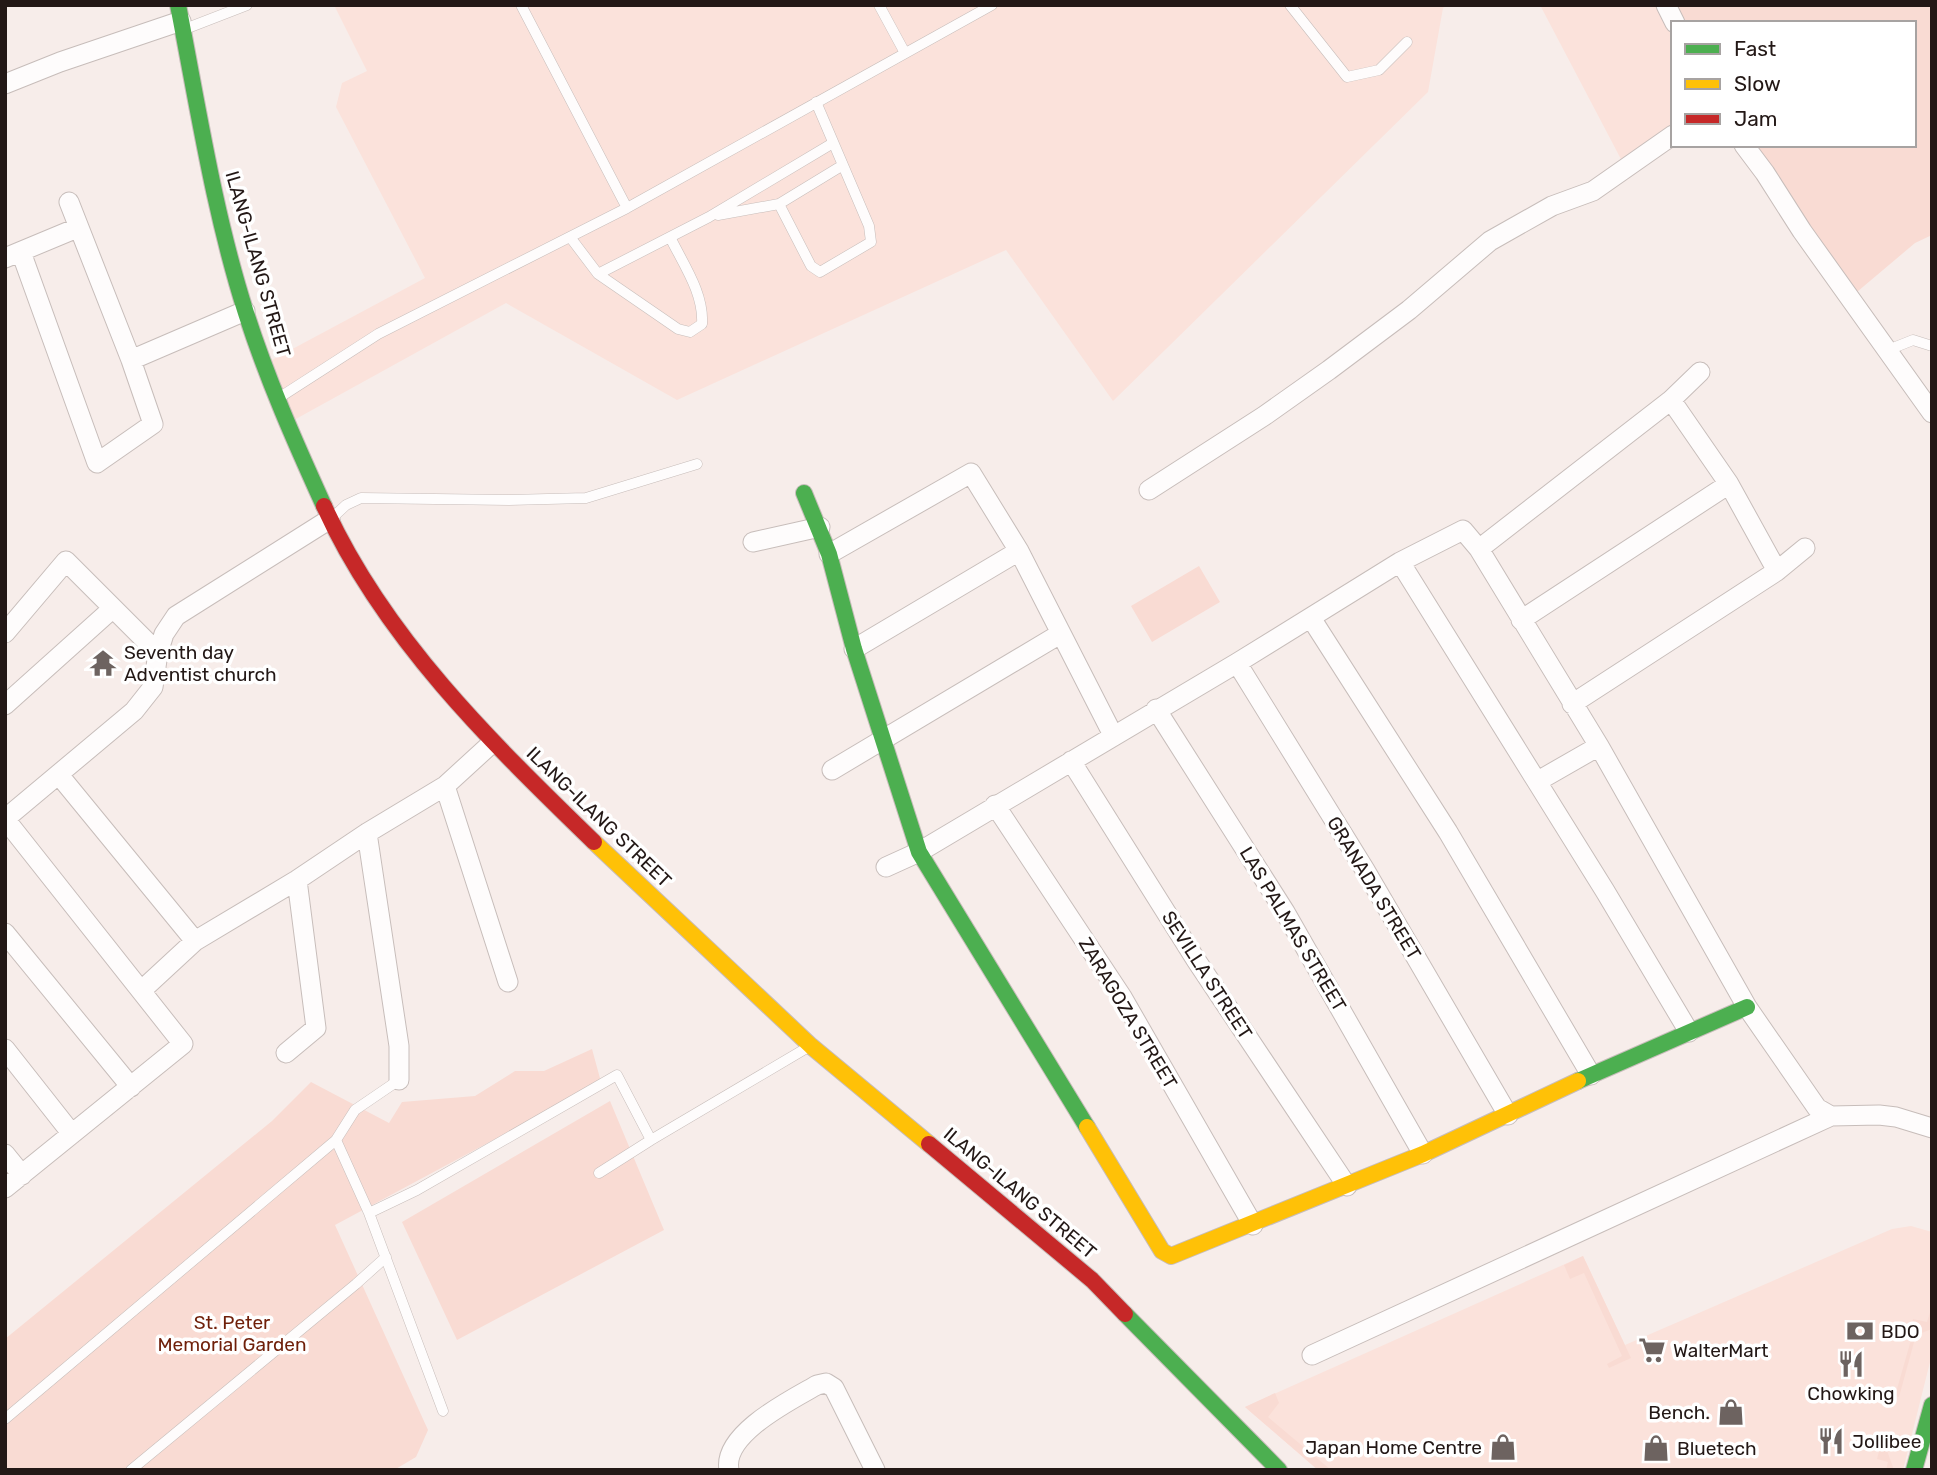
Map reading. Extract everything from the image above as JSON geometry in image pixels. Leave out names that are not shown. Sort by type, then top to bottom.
[{"type":"main road","name":"ILANG-ILANG STREET","points":[[180,19],[221,221],[245,311],[276,400],[345,550],[394,626],[492,743],[636,883],[811,1046],[1092,1280],[1279,1470]]},
{"type":"main road","points":[[804,493],[829,554],[854,649],[919,852],[1162,1251],[1171,1256],[1423,1154],[1591,1075],[1747,1007]]},
{"type":"main road","points":[[1914,1470],[1932,1405]]},
{"type":"street","points":[[1666,5],[1674,21]]},
{"type":"street","points":[[5,85],[60,62],[180,19]]},
{"type":"street","points":[[1149,490],[1264,416],[1329,370],[1409,310],[1490,241],[1552,206],[1593,191],[1671,136]]},
{"type":"street","points":[[1746,147],[1932,413]]},
{"type":"street","points":[[69,202],[153,424],[97,463],[13,255],[78,228]]},
{"type":"street","points":[[131,360],[245,311]]},
{"type":"street","points":[[1479,549],[1671,400],[1700,372]]},
{"type":"street","points":[[1671,400],[1729,484],[1777,570]]},
{"type":"street","points":[[829,554],[971,473],[1018,551],[1113,735]]},
{"type":"street","points":[[1521,620],[1729,484]]},
{"type":"street","points":[[5,1188],[183,1044],[5,819],[134,710],[153,687],[164,634],[176,616],[330,519]]},
{"type":"street","points":[[753,542],[820,527]]},
{"type":"street","points":[[886,867],[919,852],[1237,663],[1400,562],[1463,530],[1479,549],[1599,746],[1747,1007],[1817,1108],[1831,1116]]},
{"type":"street","points":[[1572,704],[1777,570],[1805,548]]},
{"type":"street","points":[[854,649],[1018,551]]},
{"type":"street","points":[[5,633],[66,561],[158,653]]},
{"type":"street","points":[[1400,562],[1538,781],[1689,1032]]},
{"type":"street","points":[[5,705],[112,609]]},
{"type":"street","points":[[1311,618],[1448,832],[1591,1075]]},
{"type":"street","points":[[832,770],[1060,634]]},
{"type":"street","name":"GRANADA STREET","points":[[1237,663],[1365,870],[1508,1115]]},
{"type":"street","name":"LAS PALMAS STREET","points":[[1156,709],[1285,912],[1423,1154]]},
{"type":"street","points":[[142,990],[195,941],[445,786],[492,743]]},
{"type":"street","points":[[1538,781],[1599,746]]},
{"type":"street","name":"SEVILLA STREET","points":[[1071,761],[1196,960],[1347,1186]]},
{"type":"street","points":[[59,775],[195,941]]},
{"type":"street","points":[[445,786],[508,982]]},
{"type":"street","name":"ZARAGOZA STREET","points":[[995,805],[1122,997],[1253,1225]]},
{"type":"street","points":[[367,833],[399,1046],[399,1080]]},
{"type":"street","points":[[286,1053],[316,1028],[297,880]]},
{"type":"street","points":[[5,933],[131,1087]]},
{"type":"street","points":[[5,1049],[72,1134]]},
{"type":"street","points":[[1312,1355],[1831,1116],[1896,1117],[1932,1128]]},
{"type":"street","points":[[5,1154],[22,1175]]},
{"type":"street","points":[[729,1470],[727,1462],[737,1442],[760,1419],[817,1385],[826,1383],[834,1388],[875,1470]]},
{"type":"lane","points":[[180,19],[247,5]]},
{"type":"lane","points":[[521,5],[627,208]]},
{"type":"lane","points":[[879,5],[905,53]]},
{"type":"lane","points":[[276,400],[378,334],[627,208],[992,5]]},
{"type":"lane","points":[[1290,5],[1347,77],[1378,70],[1407,42]]},
{"type":"lane","points":[[779,204],[811,266],[820,272],[871,242],[869,226],[816,103]]},
{"type":"lane","points":[[598,274],[709,217],[833,143]]},
{"type":"lane","points":[[709,217],[779,204],[843,165]]},
{"type":"lane","points":[[570,237],[598,274],[678,328],[690,332],[702,324],[703,310],[670,237]]},
{"type":"lane","points":[[1888,350],[1913,340],[1932,346]]},
{"type":"lane","points":[[330,519],[346,505],[360,498],[586,498],[697,464]]},
{"type":"lane","points":[[599,1173],[811,1046]]},
{"type":"lane","points":[[369,1213],[417,1190],[617,1075],[651,1140]]},
{"type":"lane","points":[[5,1419],[336,1140],[355,1110],[399,1080]]},
{"type":"lane","points":[[336,1140],[369,1213],[443,1411]]},
{"type":"lane","points":[[131,1470],[386,1257]]},
{"type":"shaded area","points":[[334,5],[1447,5],[1443,8],[1428,92],[1113,401],[1006,250],[677,400],[506,303],[294,420],[270,361],[425,278],[336,107],[342,83],[367,71]]},
{"type":"shaded area","points":[[1540,5],[1675,5],[1673,21],[1671,21],[1671,129],[1623,163]]},
{"type":"shaded area","name":"WalterMart","points":[[1911,1226],[1932,1232],[1932,1354],[1903,1470],[1318,1470],[1245,1407],[1583,1256],[1625,1345],[1892,1229]]},
{"type":"green space","points":[[1675,5],[1932,5],[1932,235],[1915,243],[1851,297],[1745,147],[1916,147],[1916,21],[1681,21]]},
{"type":"green space","points":[[1199,566],[1220,602],[1152,642],[1131,606]]},
{"type":"green space","name":"St. Peter Memorial Garden","points":[[592,1049],[601,1082],[335,1225],[428,1430],[416,1457],[394,1470],[5,1470],[5,1339],[272,1121],[311,1082],[389,1123],[402,1102],[475,1096],[515,1071],[544,1071]]},
{"type":"green space","points":[[610,1101],[664,1230],[457,1340],[402,1222]]},
{"type":"green space","points":[[1583,1256],[1631,1358],[1609,1368],[1607,1364],[1622,1356],[1584,1273],[1570,1279],[1564,1265]]},
{"type":"green space","points":[[1932,1306],[1932,1329],[1916,1335],[1899,1397],[1895,1396],[1915,1326],[1912,1324],[1913,1319],[1927,1322]]},
{"type":"green space","points":[[1275,1393],[1279,1403],[1268,1417],[1331,1470],[1318,1470],[1245,1407]]},
{"type":"green space","points":[[1883,1436],[1888,1437],[1886,1448],[1894,1470],[1886,1470],[1888,1462],[1877,1459]]},
{"type":"traffic: fast","points":[[178,5],[208,160],[235,275],[272,386],[324,506]]},
{"type":"traffic: fast","points":[[804,493],[829,554],[854,649],[919,852],[1087,1127]]},
{"type":"traffic: fast","points":[[1578,1081],[1747,1007]]},
{"type":"traffic: fast","points":[[1125,1314],[1279,1470]]},
{"type":"traffic: fast","points":[[1914,1470],[1932,1405]]},
{"type":"traffic: slow","points":[[594,842],[811,1046],[929,1144]]},
{"type":"traffic: slow","points":[[1087,1127],[1162,1251],[1171,1256],[1423,1154],[1578,1081]]},
{"type":"traffic: jam","points":[[324,506],[377,600],[409,644],[479,727],[594,842]]},
{"type":"traffic: jam","points":[[929,1144],[1092,1280],[1125,1314]]},
{"type":"place","name":"Seventh day Adventist church","points":[[103,663]]},
{"type":"place","name":"BDO","points":[[1860,1331]]},
{"type":"place","name":"WalterMart","points":[[1652,1350]]},
{"type":"place","name":"Chowking","points":[[1851,1364]]},
{"type":"place","name":"Bench.","points":[[1731,1412]]},
{"type":"place","name":"Jollibee","points":[[1831,1441]]},
{"type":"place","name":"Japan Home Centre","points":[[1503,1447]]},
{"type":"place","name":"Bluetech","points":[[1656,1448]]}]
